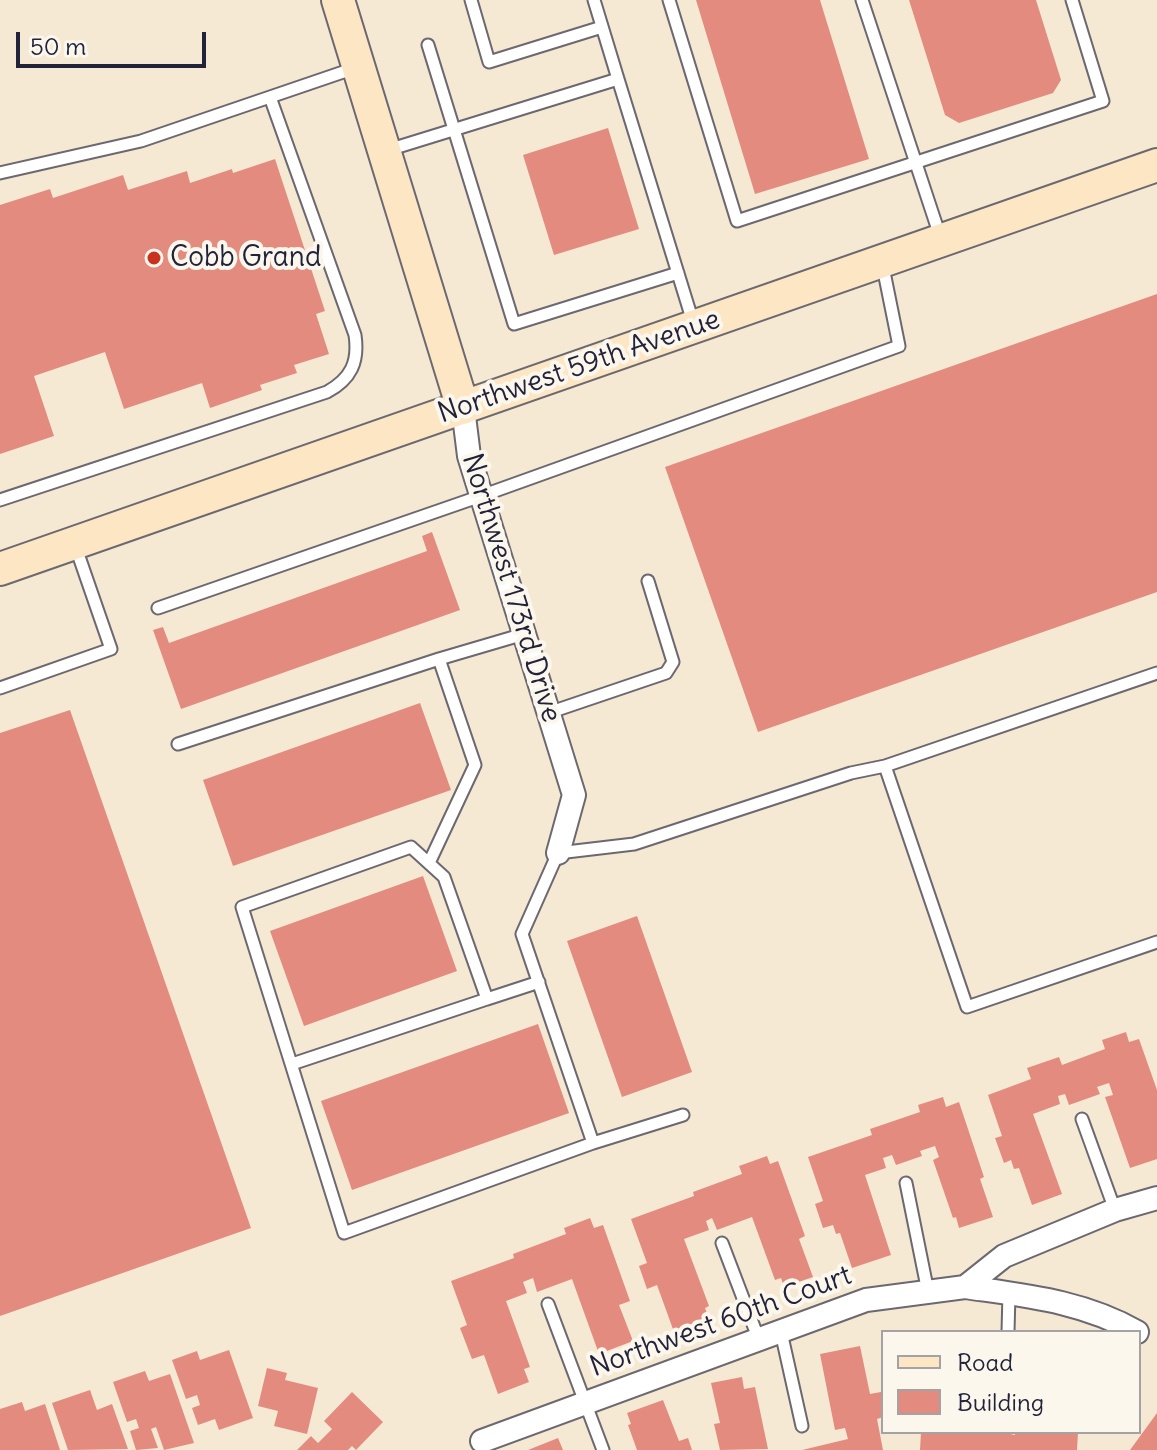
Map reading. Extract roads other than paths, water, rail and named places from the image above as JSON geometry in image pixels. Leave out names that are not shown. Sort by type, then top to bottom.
[{"type":"street","name":"Northwest 173rd Drive","points":[[338,0],[463,408],[469,456],[574,795],[558,853]]},
{"type":"street","name":"Northwest 59th Avenue","points":[[0,569],[1157,165]]},
{"type":"street","points":[[965,1287],[1004,1256],[1115,1210],[1157,1198]]},
{"type":"street","name":"Northwest 60th Court","points":[[481,1447],[586,1403],[866,1300],[965,1287],[1054,1299],[1110,1317],[1133,1330]]},
{"type":"lane","points":[[471,0],[489,62],[602,27]]},
{"type":"lane","points":[[594,0],[695,327]]},
{"type":"lane","points":[[669,0],[737,221],[1103,101],[1072,0]]},
{"type":"lane","points":[[862,0],[941,241]]},
{"type":"lane","points":[[428,45],[514,324],[678,273]]},
{"type":"lane","points":[[0,173],[141,141],[359,66]]},
{"type":"lane","points":[[384,151],[618,79]]},
{"type":"lane","points":[[0,500],[327,392],[349,375],[355,363],[355,335],[270,97]]},
{"type":"lane","points":[[158,608],[899,346],[882,261]]},
{"type":"lane","points":[[0,688],[111,649],[74,544]]},
{"type":"lane","points":[[548,713],[666,673],[673,662],[648,581]]},
{"type":"lane","points":[[178,744],[524,634]]},
{"type":"lane","points":[[429,863],[475,765],[439,659]]},
{"type":"lane","points":[[593,1143],[522,934],[558,853],[634,844],[851,773],[885,766],[1157,673]]},
{"type":"lane","points":[[885,766],[967,1007],[1157,942]]},
{"type":"lane","points":[[487,999],[444,877],[411,847],[242,907],[344,1233],[593,1143],[683,1115]]},
{"type":"lane","points":[[292,1064],[539,982]]},
{"type":"lane","points":[[1082,1119],[1115,1210]]},
{"type":"lane","points":[[906,1183],[928,1292]]},
{"type":"lane","points":[[722,1243],[759,1340]]},
{"type":"lane","points":[[1008,1330],[1009,1293]]},
{"type":"lane","points":[[548,1304],[603,1450]]},
{"type":"lane","points":[[781,1332],[802,1426]]},
{"type":"place","name":"Cobb Grand","points":[[154,258]]}]
